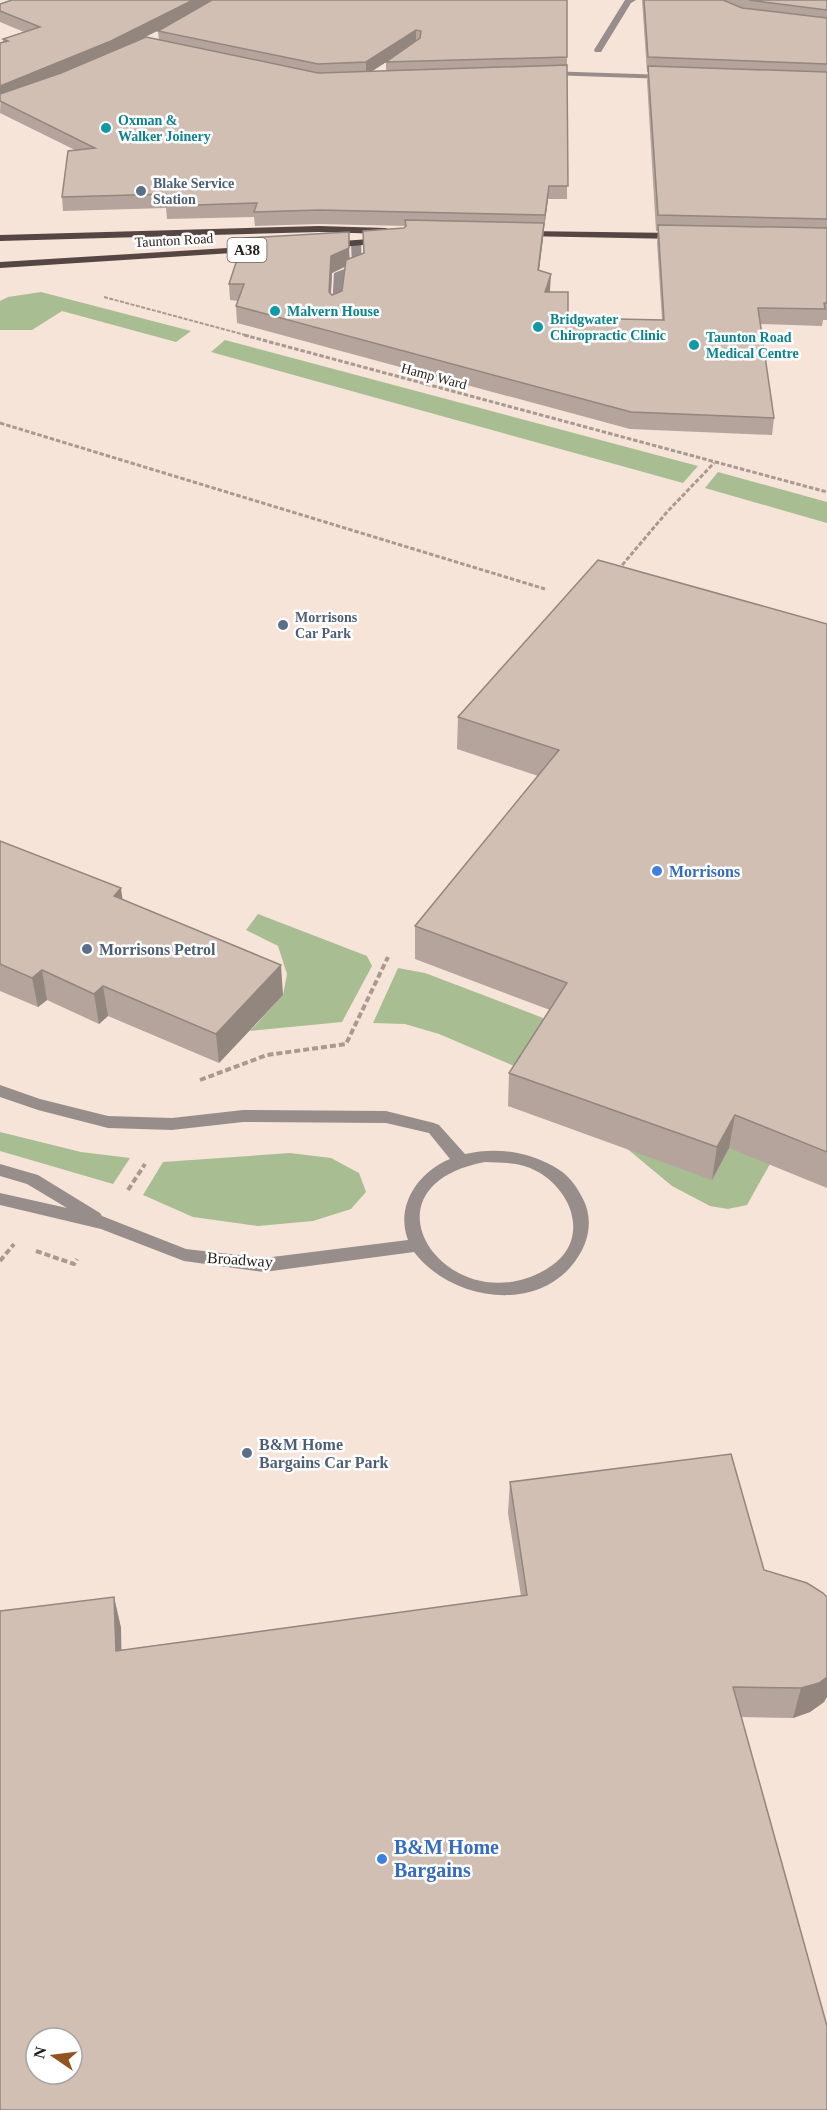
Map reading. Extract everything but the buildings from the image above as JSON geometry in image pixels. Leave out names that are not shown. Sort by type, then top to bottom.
[{"type":"main road","name":"Taunton Road","points":[[0,238],[319,229],[400,231]]},
{"type":"main road","points":[[517,234],[688,236]]},
{"type":"main road","points":[[320,245],[390,241]]},
{"type":"main road","name":"Taunton Road","points":[[0,265],[272,248]]},
{"type":"street","points":[[598,50],[628,1],[632,0]]},
{"type":"street","points":[[544,73],[672,77]]},
{"type":"street","points":[[335,307],[339,273],[357,268],[356,243]]},
{"type":"street","points":[[0,1091],[38,1104],[108,1122],[172,1124],[243,1116],[386,1117],[434,1129],[461,1161]]},
{"type":"street","points":[[485,1156],[511,1157],[535,1163],[557,1176],[573,1192],[581,1212],[583,1232],[574,1254],[557,1272],[532,1285],[503,1289],[473,1286],[446,1276],[428,1262],[416,1245],[411,1225],[413,1205],[424,1186],[440,1172],[461,1161],[485,1156]]},
{"type":"street","name":"Broadway","points":[[0,1170],[32,1179],[104,1223]]},
{"type":"street","name":"Broadway","points":[[0,1199],[104,1223],[184,1255],[264,1265],[416,1245]]},
{"type":"path","name":"Hamp Ward","points":[[94,295],[827,492]]},
{"type":"path","points":[[0,423],[545,589]]},
{"type":"path","points":[[615,574],[667,512],[714,463]]},
{"type":"green space","points":[[41,292],[191,331],[176,342],[62,311],[32,330],[0,330],[0,301],[8,297]]},
{"type":"green space","points":[[225,340],[698,466],[683,483],[211,352]]},
{"type":"green space","points":[[718,472],[827,502],[827,523],[705,488]]},
{"type":"green space","points":[[258,914],[367,956],[372,966],[342,1022],[250,1031],[283,995],[287,974],[278,946],[246,930]]},
{"type":"green space","points":[[398,968],[425,973],[827,1126],[790,1128],[747,1205],[728,1209],[710,1206],[672,1186],[583,1112],[514,1066],[439,1034],[405,1024],[373,1023]]},
{"type":"green space","points":[[0,1132],[81,1152],[130,1158],[113,1184],[0,1151]]},
{"type":"green space","points":[[290,1153],[331,1158],[359,1173],[366,1192],[351,1209],[313,1221],[258,1226],[193,1217],[143,1195],[163,1162]]},
{"type":"place","name":"Oxman & Walker Joinery","points":[[106,128]]},
{"type":"place","name":"Blake Service Station","points":[[141,191]]},
{"type":"place","name":"Malvern House","points":[[275,311]]},
{"type":"place","name":"Bridgwater Chiropractic Clinic","points":[[538,327]]},
{"type":"place","name":"Taunton Road Medical Centre","points":[[694,345]]},
{"type":"place","name":"Morrisons Car Park","points":[[283,625]]},
{"type":"place","name":"Morrisons","points":[[657,871]]},
{"type":"place","name":"Morrisons Petrol","points":[[87,949]]},
{"type":"place","name":"B&M Home Bargains Car Park","points":[[247,1453]]},
{"type":"place","name":"B&M Home Bargains","points":[[382,1859]]}]
